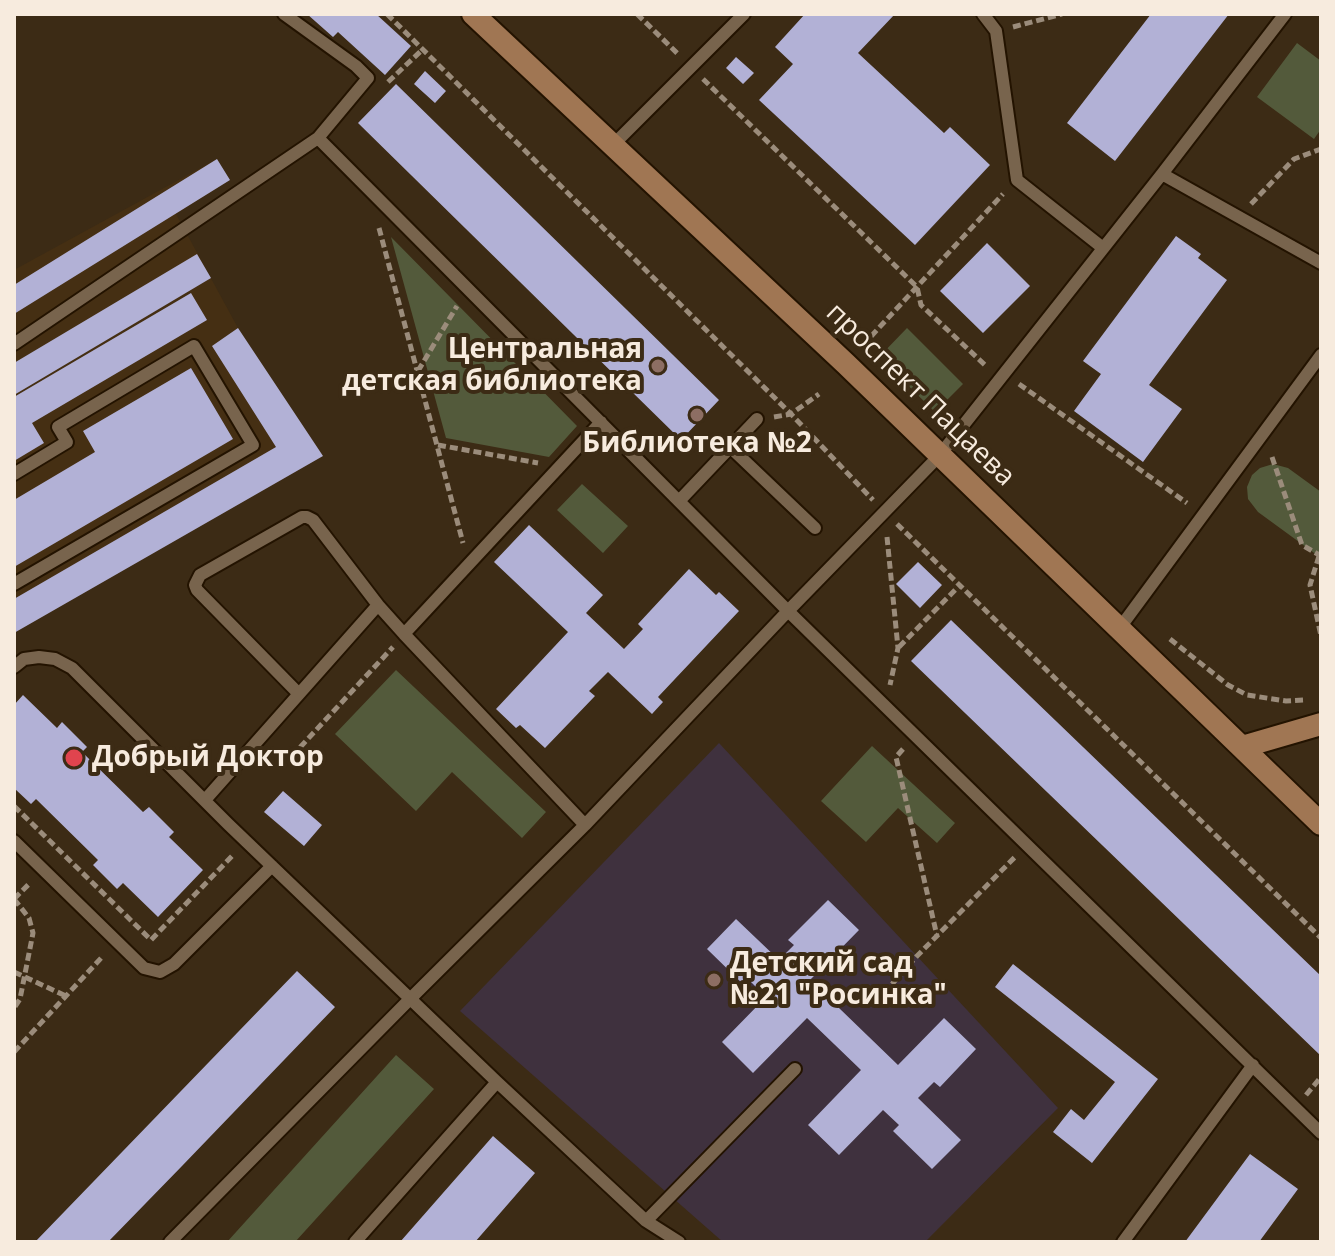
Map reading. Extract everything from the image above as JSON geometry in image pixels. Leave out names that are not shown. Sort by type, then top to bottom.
[{"type":"main road","name":"проспект Пацаева","points":[[473,14],[846,364],[1321,824]]},
{"type":"main road","points":[[1242,747],[1321,724]]},
{"type":"lane","points":[[14,344],[318,138],[368,78],[284,14]]},
{"type":"lane","points":[[613,145],[744,14]]},
{"type":"lane","points":[[983,14],[996,31],[1017,180],[1103,248]]},
{"type":"lane","points":[[170,1242],[585,825],[939,456],[1285,14]]},
{"type":"lane","points":[[318,138],[788,611],[1321,1133]]},
{"type":"lane","points":[[1162,174],[1321,263]]},
{"type":"lane","points":[[14,474],[67,442],[58,427],[194,346],[253,445],[14,584]]},
{"type":"lane","points":[[1119,629],[1321,355]]},
{"type":"lane","points":[[680,500],[757,419]]},
{"type":"lane","points":[[404,634],[601,422]]},
{"type":"lane","points":[[730,447],[815,528]]},
{"type":"lane","points":[[299,694],[195,585],[200,575],[307,517],[313,520],[404,634],[585,825]]},
{"type":"lane","points":[[205,800],[378,605]]},
{"type":"lane","points":[[14,667],[24,659],[39,657],[55,659],[72,668],[497,1082],[646,1221],[679,1242]]},
{"type":"lane","points":[[14,841],[144,968],[160,972],[174,964],[272,866]]},
{"type":"lane","points":[[1123,1242],[1253,1065]]},
{"type":"lane","points":[[646,1221],[795,1069]]},
{"type":"lane","points":[[355,1242],[497,1082]]},
{"type":"path","points":[[387,14],[791,414]]},
{"type":"path","points":[[637,14],[917,287],[921,305],[983,364],[1023,387],[1203,514]]},
{"type":"path","points":[[996,31],[1062,14]]},
{"type":"path","points":[[368,78],[389,83],[422,50]]},
{"type":"path","points":[[1238,217],[1294,159],[1321,149]]},
{"type":"path","points":[[859,349],[1017,180]]},
{"type":"path","points":[[367,186],[469,566]]},
{"type":"path","points":[[418,371],[468,288]]},
{"type":"path","points":[[757,419],[791,414],[819,394]]},
{"type":"path","points":[[1268,428],[1273,464],[1302,545],[1320,556],[1310,585],[1321,636]]},
{"type":"path","points":[[438,445],[558,466]]},
{"type":"path","points":[[884,512],[898,648],[885,705]]},
{"type":"path","points":[[898,648],[960,585],[1321,938]]},
{"type":"path","points":[[292,756],[404,634]]},
{"type":"path","points":[[896,757],[937,936]]},
{"type":"path","points":[[14,806],[151,940],[237,848]]},
{"type":"path","points":[[884,993],[1027,844]]},
{"type":"path","points":[[14,899],[29,918],[33,933],[20,999],[14,1008]]},
{"type":"path","points":[[14,1052],[116,942]]},
{"type":"path","points":[[14,972],[66,996]]},
{"type":"shaded area","points":[[217,159],[230,180],[176,214],[238,328],[323,456],[14,633],[14,270]]},
{"type":"shaded area","name":"Детский сад №21 \"Росинка\"","points":[[719,743],[1058,1108],[925,1242],[723,1242],[460,1011]]},
{"type":"green space","points":[[1297,43],[1321,61],[1321,129],[1314,139],[1257,97]]},
{"type":"green space","points":[[391,237],[577,426],[549,457],[446,438]]},
{"type":"green space","points":[[907,328],[963,384],[935,412],[879,357]]},
{"type":"green space","points":[[1273,464],[1288,468],[1321,492],[1321,558],[1258,512],[1248,499],[1247,487],[1252,475],[1260,468]]},
{"type":"green space","points":[[582,484],[628,526],[603,553],[557,510]]},
{"type":"green space","points":[[396,670],[546,812],[522,838],[452,772],[416,811],[335,734]]},
{"type":"green space","points":[[872,746],[955,823],[937,843],[898,808],[866,842],[821,801]]},
{"type":"green space","points":[[396,1055],[434,1089],[295,1242],[227,1242]]},
{"type":"building","points":[[307,14],[376,14],[411,46],[385,75],[338,32],[333,37]]},
{"type":"building","points":[[805,14],[895,14],[858,53],[944,133],[950,127],[990,165],[915,245],[759,100],[793,64],[775,47]]},
{"type":"building","points":[[1151,14],[1229,14],[1115,161],[1067,123]]},
{"type":"building","points":[[736,57],[754,73],[743,84],[726,68]]},
{"type":"building","points":[[425,71],[446,91],[435,103],[414,84]]},
{"type":"building","points":[[396,84],[719,400],[681,440],[358,123]]},
{"type":"building","points":[[217,159],[230,180],[14,314],[14,285]]},
{"type":"building","points":[[1176,236],[1201,254],[1198,258],[1227,280],[1149,385],[1182,409],[1143,462],[1074,411],[1101,374],[1083,361]]},
{"type":"building","points":[[987,243],[1030,286],[983,333],[940,291]]},
{"type":"building","points":[[197,254],[211,278],[14,395],[14,363]]},
{"type":"building","points":[[191,293],[207,320],[32,423],[44,443],[14,461],[14,397]]},
{"type":"building","points":[[238,328],[323,456],[14,633],[14,599],[276,447],[212,346]]},
{"type":"building","points":[[191,368],[233,439],[14,567],[14,500],[95,452],[83,431]]},
{"type":"building","points":[[529,525],[603,595],[586,613],[624,649],[643,629],[638,624],[689,569],[716,595],[719,592],[739,611],[658,697],[663,702],[652,714],[608,672],[589,691],[595,696],[545,748],[520,725],[516,728],[496,709],[568,632],[494,562]]},
{"type":"building","points":[[918,562],[942,585],[920,608],[896,584]]},
{"type":"building","points":[[951,620],[1321,976],[1321,1056],[911,661]]},
{"type":"building","points":[[23,695],[57,728],[62,722],[87,747],[82,752],[143,812],[149,807],[174,832],[169,837],[203,870],[158,917],[123,883],[117,889],[93,865],[98,860],[36,799],[31,804],[14,788],[14,705]]},
{"type":"building","points":[[283,791],[322,825],[304,846],[264,812]]},
{"type":"building","points":[[828,900],[859,930],[810,980],[898,1065],[944,1018],[976,1049],[940,1087],[934,1082],[918,1098],[961,1140],[932,1169],[893,1131],[899,1125],[883,1110],[839,1155],[808,1125],[861,1070],[807,1018],[753,1073],[722,1042],[766,997],[750,981],[745,986],[707,949],[736,919],[779,960],[794,945],[788,940]]},
{"type":"building","points":[[1013,964],[1158,1079],[1092,1163],[1053,1132],[1071,1109],[1084,1120],[1115,1082],[995,987]]},
{"type":"building","points":[[297,971],[335,1007],[182,1166],[108,1242],[35,1242]]},
{"type":"building","points":[[493,1136],[535,1173],[475,1242],[400,1242]]},
{"type":"building","points":[[1250,1154],[1298,1189],[1259,1242],[1185,1242]]},
{"type":"place","name":"Центральная детская библиотека","points":[[658,366]]},
{"type":"place","name":"Библиотека №2","points":[[697,415]]},
{"type":"place","name":"Добрый Доктор","points":[[74,758]]},
{"type":"place","name":"Детский сад №21 \"Росинка\"","points":[[714,980]]}]
